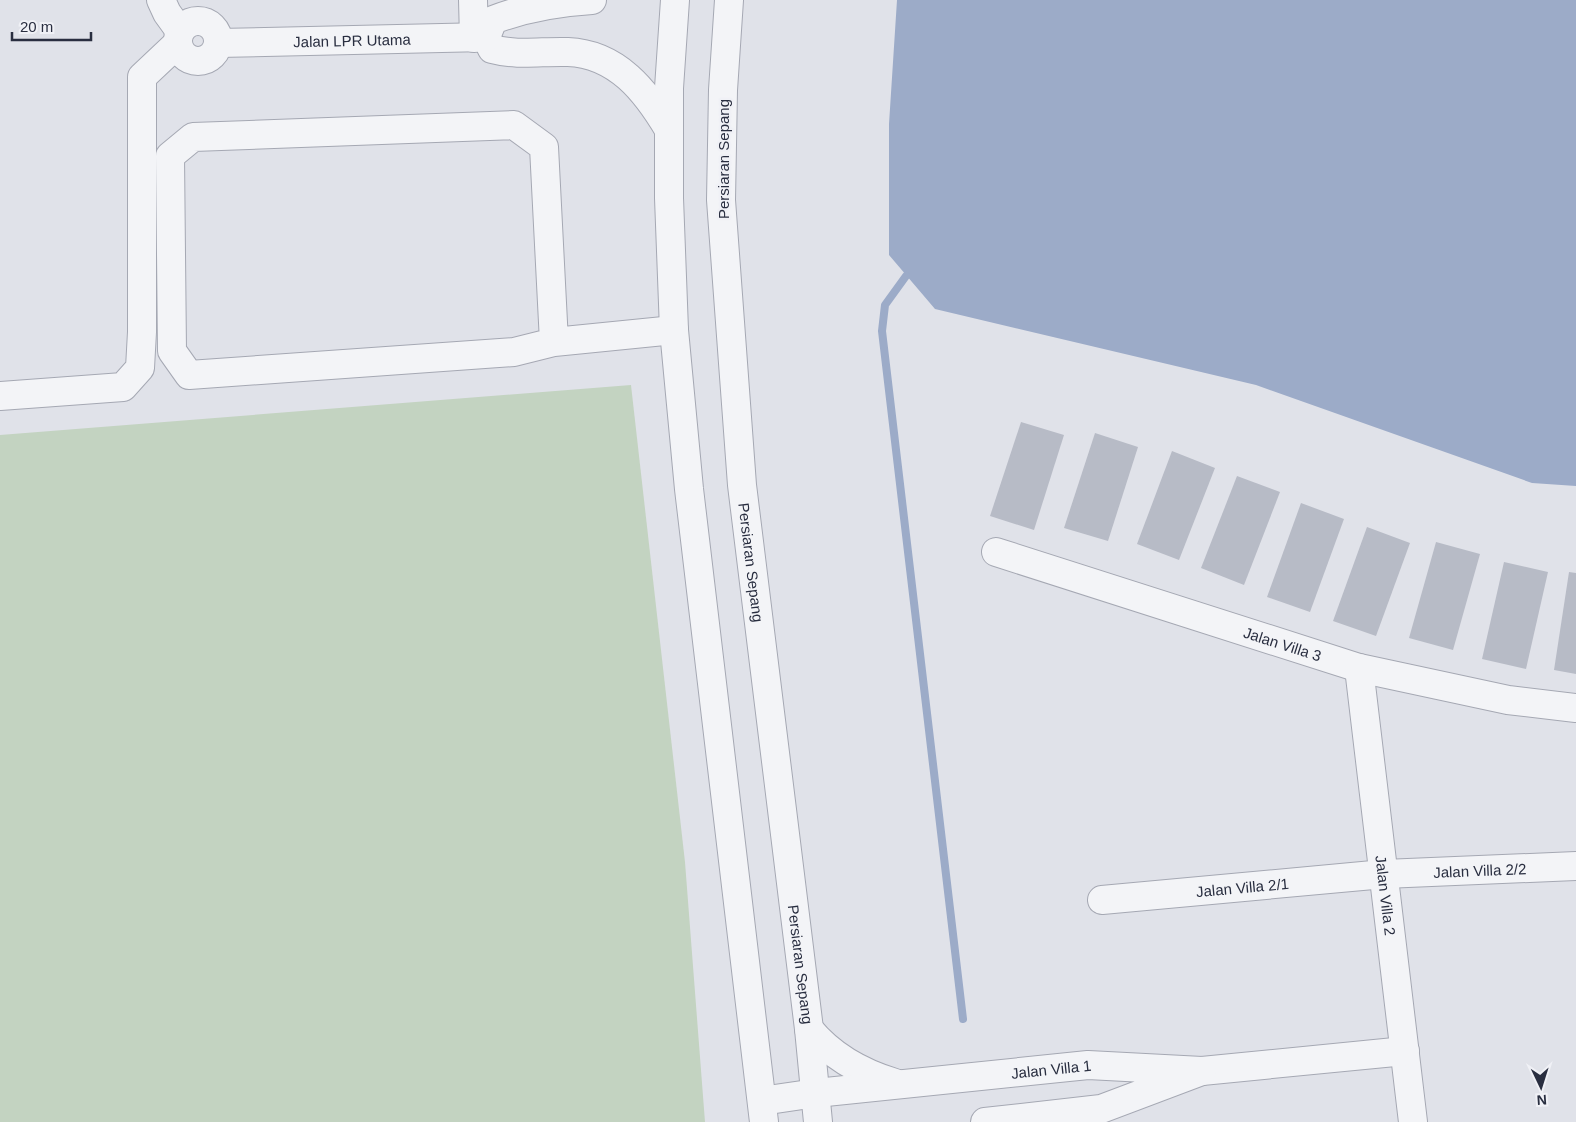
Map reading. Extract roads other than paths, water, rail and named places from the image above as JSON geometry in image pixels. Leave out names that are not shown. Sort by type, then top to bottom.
[{"type":"street","points":[[0,396],[122,387],[140,368],[142,332],[142,76],[179,37],[161,0]]},
{"type":"street","points":[[473,0],[480,38],[492,49],[512,54],[570,52],[606,62],[634,82],[651,100],[669,131]]},
{"type":"street","points":[[480,38],[493,20],[566,2],[592,0]]},
{"type":"street","points":[[675,0],[669,88],[674,330],[689,490],[763,1112]]},
{"type":"street","name":"Persiaran Sepang","points":[[729,0],[723,90],[721,200],[742,485],[809,1029],[818,1122]]},
{"type":"street","name":"Jalan LPR Utama","points":[[179,37],[183,55],[189,59],[201,61],[212,54],[218,43],[480,38]]},
{"type":"street","points":[[554,342],[544,147],[514,125],[194,137],[170,156],[172,351],[189,375],[514,352],[554,342],[674,330]]},
{"type":"street","name":"Jalan Villa 3","points":[[996,552],[1359,668],[1508,700],[1576,708]]},
{"type":"street","name":"Jalan Villa 2","points":[[1359,668],[1413,1122]]},
{"type":"street","name":"Jalan Villa 2/2","points":[[1384,874],[1576,866]]},
{"type":"street","name":"Jalan Villa 2/1","points":[[1102,900],[1384,874]]},
{"type":"street","points":[[809,1029],[822,1043],[841,1058],[875,1076],[901,1085]]},
{"type":"street","name":"Jalan Villa 1","points":[[763,1112],[816,1093],[1088,1065],[1202,1071],[1405,1051]]},
{"type":"street","name":"Jalan Villa 1","points":[[985,1122],[1100,1109],[1202,1071]]},
{"type":"water","points":[[897,0],[1576,0],[1576,486],[1532,483],[1256,385],[935,309],[889,255],[889,124]]},
{"type":"waterway","points":[[906,276],[885,305],[882,331],[963,1019]]}]
